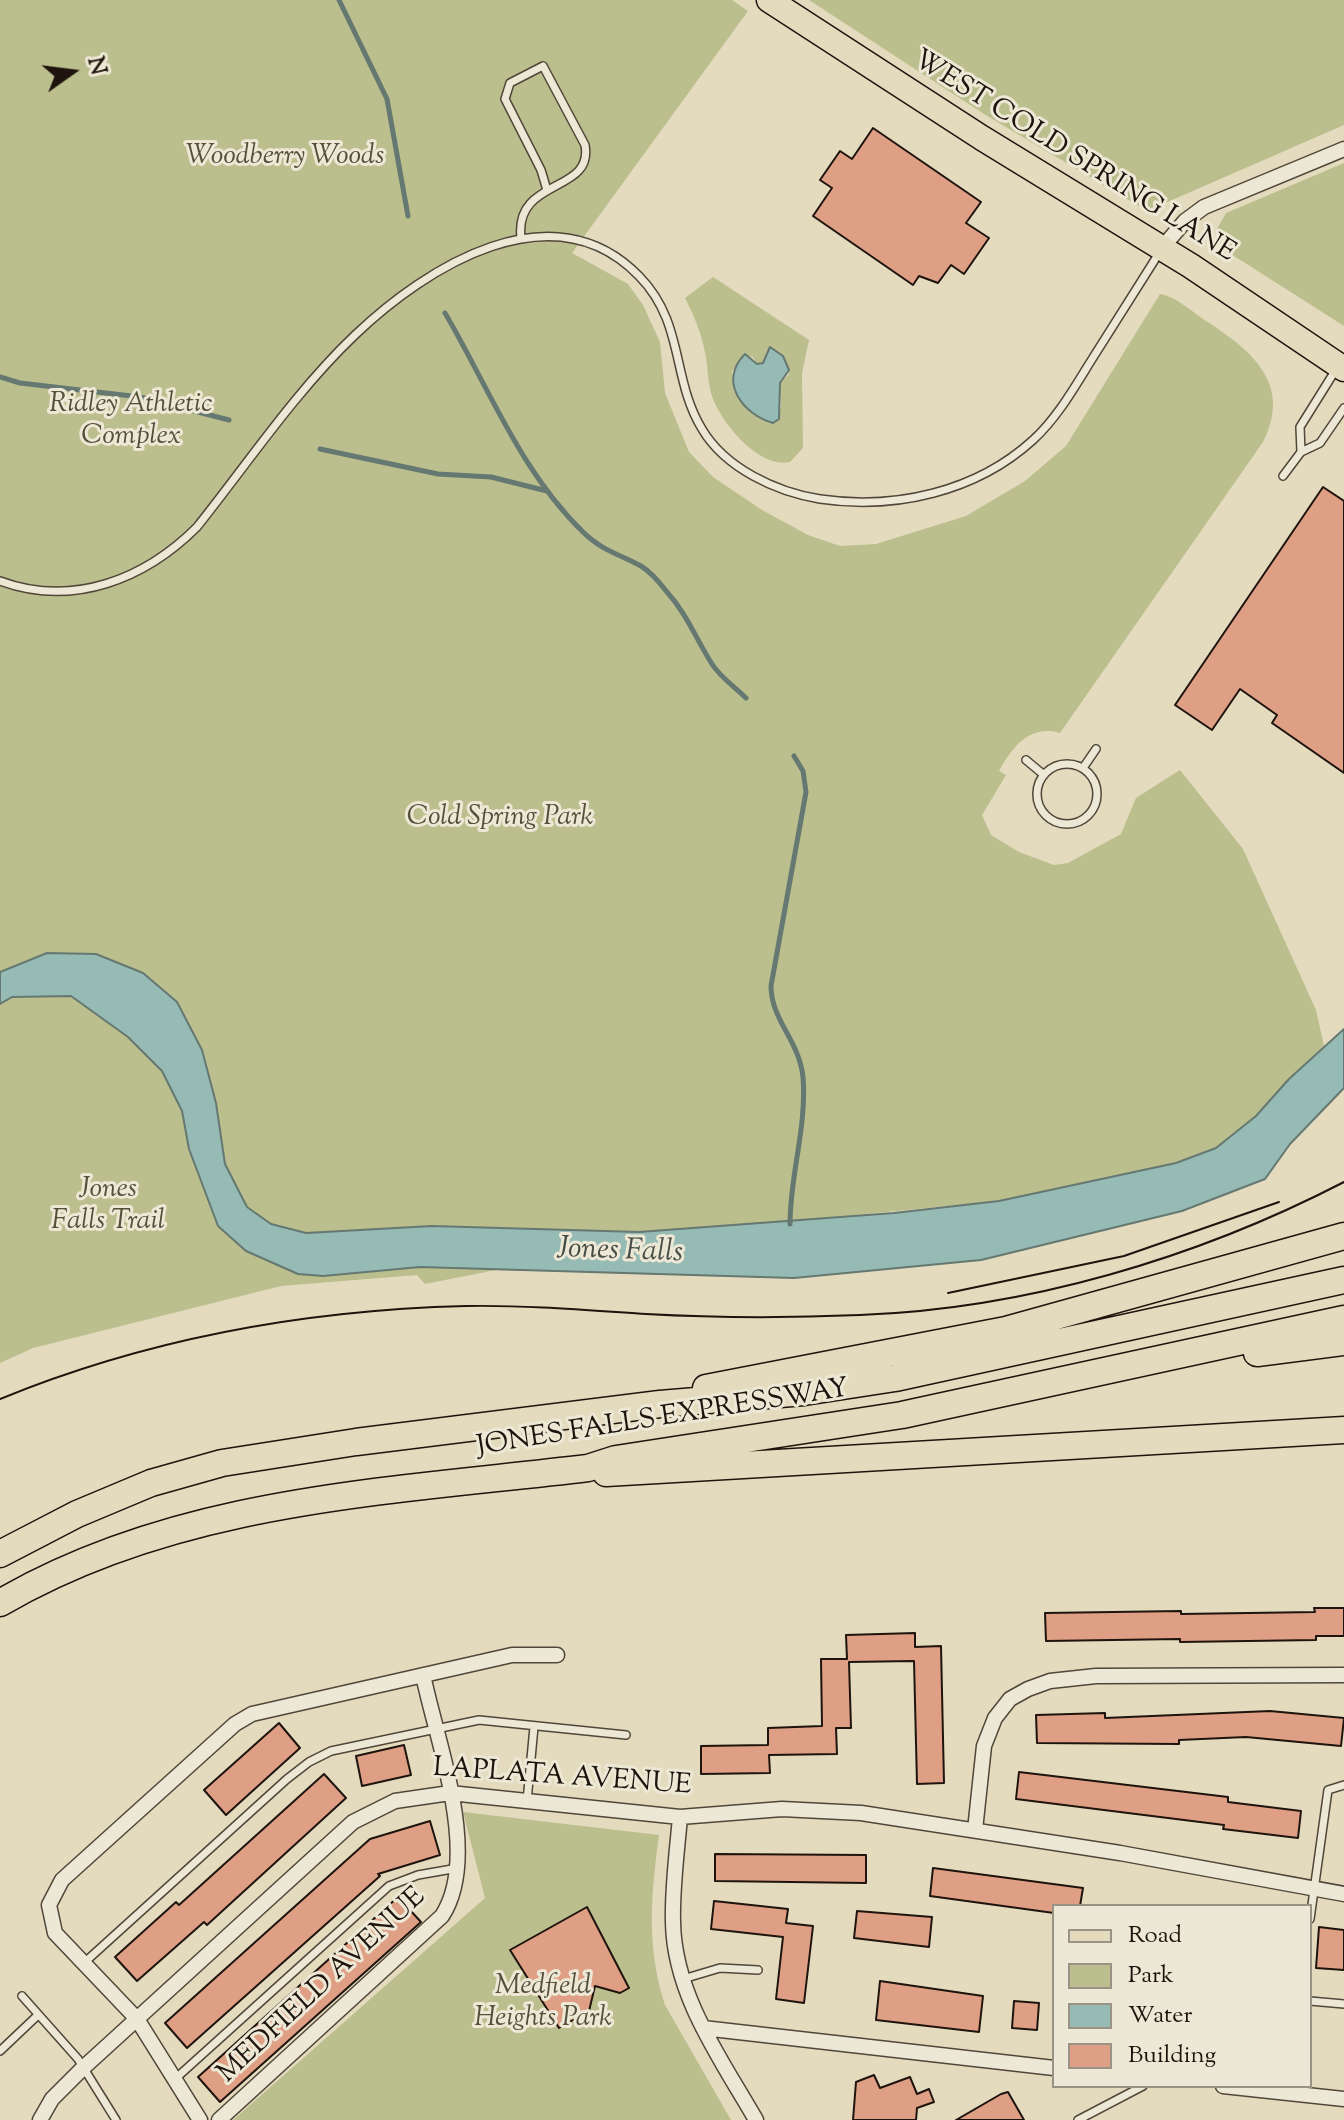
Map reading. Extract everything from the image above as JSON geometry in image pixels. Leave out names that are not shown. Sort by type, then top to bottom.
[{"type":"highway","points":[[660,1404],[707,1388],[1006,1330],[1344,1236]]},
{"type":"highway","name":"JONES FALLS EXPRESSWAY","points":[[0,1554],[151,1483],[222,1463],[311,1448],[660,1404],[804,1392],[895,1378],[1344,1280]]},
{"type":"highway","name":"JONES FALLS EXPRESSWAY","points":[[0,1603],[38,1581],[108,1550],[160,1532],[235,1514],[588,1468],[616,1459],[902,1415],[1344,1319]]},
{"type":"highway","points":[[1087,1375],[1344,1342]]},
{"type":"highway","points":[[588,1468],[607,1474],[633,1475],[1344,1430]]},
{"type":"main road","name":"WEST COLD SPRING LANE","points":[[769,0],[982,138],[1162,248],[1341,367]]},
{"type":"street","points":[[1162,248],[1185,221],[1204,207],[1344,149]]},
{"type":"street","points":[[200,2120],[137,2019],[55,1933],[49,1905],[53,1892],[62,1880],[235,1724],[270,1708],[512,1655],[557,1655]]},
{"type":"street","name":"MEDFIELD AVENUE","points":[[219,2120],[442,1916],[457,1887],[460,1868],[450,1793],[423,1675]]},
{"type":"street","points":[[975,1830],[984,1746],[995,1718],[1010,1699],[1028,1689],[1050,1681],[1096,1676],[1344,1675]]},
{"type":"street","name":"LAPLATA AVENUE","points":[[40,2120],[52,2099],[83,2068],[353,1822],[395,1801],[450,1793],[680,1817],[813,1809],[975,1830],[1344,1894]]},
{"type":"street","points":[[680,1817],[673,1924],[683,1979],[703,2028],[756,2120]]},
{"type":"street","points":[[703,2028],[1052,2068]]},
{"type":"street","points":[[1242,2088],[1344,2099]]},
{"type":"lane","points":[[521,238],[520,226],[533,197],[547,190],[580,172],[587,155],[585,145],[543,66],[510,83],[505,99],[541,170],[547,190]]},
{"type":"lane","points":[[0,581],[36,590],[92,588],[122,580],[173,551],[197,527],[327,364],[372,319],[429,278],[470,254],[521,238],[571,238],[614,256],[638,274],[657,296],[670,321],[689,402],[702,429],[719,451],[742,470],[807,497],[868,503],[912,499],[976,479],[1034,440],[1070,395],[1162,248]]},
{"type":"lane","points":[[1301,452],[1300,427],[1341,367]]},
{"type":"lane","points":[[1283,476],[1301,452],[1320,443],[1344,408]]},
{"type":"lane","points":[[1083,768],[1096,749]]},
{"type":"lane","points":[[1026,760],[1044,775]]},
{"type":"lane","points":[[1058,765],[1083,768],[1097,789],[1094,806],[1084,819],[1068,824],[1051,819],[1040,807],[1038,790],[1044,775],[1058,765]]},
{"type":"lane","points":[[85,1962],[309,1762],[331,1751],[479,1720],[626,1735]]},
{"type":"lane","points":[[527,1801],[534,1727]]},
{"type":"lane","points":[[1312,1904],[1328,1790],[1344,1785]]},
{"type":"lane","points":[[174,2080],[389,1886],[418,1875],[460,1868]]},
{"type":"lane","points":[[683,1979],[720,1968],[758,1970]]},
{"type":"lane","points":[[22,1996],[83,2068],[116,2120]]},
{"type":"lane","points":[[1312,2001],[1344,2004]]},
{"type":"lane","points":[[0,2051],[38,2015]]},
{"type":"lane","points":[[1078,2120],[1139,2088]]},
{"type":"green space","name":"Cold Spring Park","points":[[0,0],[732,0],[748,11],[572,253],[628,284],[643,305],[660,342],[665,393],[689,452],[713,477],[762,510],[808,535],[840,546],[876,544],[966,516],[1025,481],[1066,446],[1160,294],[1171,297],[1236,342],[1262,369],[1270,384],[1273,402],[1271,421],[1263,442],[1060,733],[1040,732],[1016,746],[999,771],[1006,775],[982,815],[991,835],[1019,852],[1054,865],[1068,863],[1121,834],[1136,798],[1180,770],[1243,849],[1316,1010],[1324,1046],[1256,1116],[1216,1148],[1176,1163],[999,1201],[855,1215],[794,1278],[496,1270],[425,1284],[417,1275],[281,1286],[33,1348],[0,1363]]},
{"type":"green space","points":[[809,0],[1344,0],[1344,125],[1156,207],[1144,209],[984,114]]},
{"type":"green space","points":[[1344,163],[1344,326],[1220,247],[1217,229],[1226,213]]},
{"type":"green space","points":[[713,277],[809,340],[802,373],[803,448],[790,462],[767,459],[755,452],[725,421],[711,394],[702,342],[685,298]],"holes":[[[770,347],[785,363],[789,374],[780,383],[781,408],[734,391],[732,371],[752,356],[757,364],[763,363]]]},
{"type":"green space","name":"Medfield Heights Park","points":[[463,1812],[659,1835],[652,1920],[659,1983],[665,2005],[731,2120],[233,2120],[485,1898]]},
{"type":"water","points":[[770,347],[783,356],[789,370],[780,383],[779,419],[773,423],[752,413],[744,405],[734,386],[733,375],[745,354],[757,364],[763,363]]},
{"type":"water","name":"Jones Falls","points":[[47,953],[96,954],[143,973],[177,1002],[202,1050],[216,1103],[225,1164],[247,1207],[271,1224],[306,1233],[432,1226],[639,1232],[894,1213],[999,1201],[1176,1163],[1216,1148],[1256,1116],[1289,1079],[1344,1029],[1344,1088],[1290,1144],[1265,1179],[1182,1211],[981,1260],[794,1278],[420,1267],[323,1276],[298,1274],[246,1251],[218,1226],[189,1149],[182,1111],[162,1071],[128,1037],[71,996],[12,997],[0,1004],[0,972]]},
{"type":"building","points":[[873,128],[981,202],[966,223],[989,238],[964,274],[951,265],[938,283],[919,276],[913,285],[813,216],[832,188],[820,180],[840,151],[852,159]]},
{"type":"building","points":[[1323,487],[1344,501],[1344,773],[1272,723],[1277,715],[1240,689],[1212,730],[1175,705]]},
{"type":"building","points":[[1314,1608],[1344,1608],[1344,1636],[1316,1636],[1316,1640],[1046,1641],[1045,1613],[1315,1612]]},
{"type":"building","points":[[915,1633],[915,1647],[941,1646],[944,1783],[917,1784],[914,1661],[849,1662],[851,1728],[836,1728],[837,1754],[769,1755],[770,1773],[701,1774],[701,1746],[768,1745],[768,1728],[822,1726],[821,1659],[847,1659],[846,1635]]},
{"type":"building","points":[[1270,1711],[1344,1718],[1341,1746],[1246,1737],[1179,1740],[1179,1744],[1037,1743],[1036,1715],[1105,1713],[1105,1718]]},
{"type":"building","points":[[279,1723],[300,1748],[226,1815],[204,1790]]},
{"type":"building","points":[[404,1745],[411,1775],[362,1786],[356,1756]]},
{"type":"building","points":[[1019,1772],[1228,1797],[1228,1802],[1301,1811],[1298,1838],[1223,1829],[1224,1825],[1016,1799]]},
{"type":"building","points":[[324,1774],[346,1798],[207,1925],[204,1922],[137,1981],[115,1957],[176,1902],[179,1905]]},
{"type":"building","points":[[430,1821],[440,1855],[378,1874],[380,1876],[187,2048],[165,2023],[370,1839]]},
{"type":"building","points":[[715,1854],[866,1855],[866,1883],[715,1881]]},
{"type":"building","points":[[933,1868],[1083,1888],[1080,1904],[1052,1904],[1052,1913],[930,1896]]},
{"type":"building","points":[[398,1897],[421,1922],[220,2102],[198,2077]]},
{"type":"building","points":[[714,1901],[788,1909],[786,1923],[813,1926],[804,2003],[776,1999],[783,1937],[711,1929]]},
{"type":"building","points":[[587,1907],[629,1988],[620,1993],[595,1986],[589,2011],[559,2028],[510,1950]]},
{"type":"building","points":[[857,1911],[932,1917],[929,1947],[854,1938]]},
{"type":"building","points":[[1319,1927],[1344,1930],[1344,1970],[1316,1968]]},
{"type":"building","points":[[880,1981],[983,1996],[979,2032],[876,2020]]},
{"type":"building","points":[[1014,2001],[1039,2003],[1037,2030],[1012,2028]]},
{"type":"building","points":[[874,2075],[880,2088],[910,2077],[917,2094],[929,2089],[934,2102],[917,2108],[916,2120],[853,2120],[856,2082]]},
{"type":"building","points":[[1008,2092],[1024,2120],[956,2120],[1001,2094]]},
{"type":"waterway","points":[[339,0],[387,99],[408,216]]},
{"type":"waterway","points":[[445,313],[523,456],[561,509],[591,539],[641,566],[655,578],[680,609],[715,669],[746,698]]},
{"type":"waterway","points":[[0,377],[20,383],[140,397],[229,420]]},
{"type":"waterway","points":[[320,449],[438,474],[491,477],[547,491]]},
{"type":"waterway","points":[[790,1224],[803,1114],[803,1077],[796,1052],[775,1009],[771,986],[806,792],[803,771],[794,756]]},
{"type":"tram line","points":[[0,1399],[113,1359],[171,1344],[229,1331],[347,1314],[488,1306],[699,1316],[807,1317],[922,1311],[985,1302],[1109,1275],[1170,1256],[1230,1234],[1344,1182]]},
{"type":"tram line","points":[[948,1293],[1124,1256],[1279,1202]]},
{"type":"park label","name":"Woodberry Woods","points":[[285,158]]},
{"type":"park label","name":"Ridley Athletic Complex","points":[[131,422]]},
{"type":"park label","name":"Jones Falls Trail","points":[[108,1207]]}]
